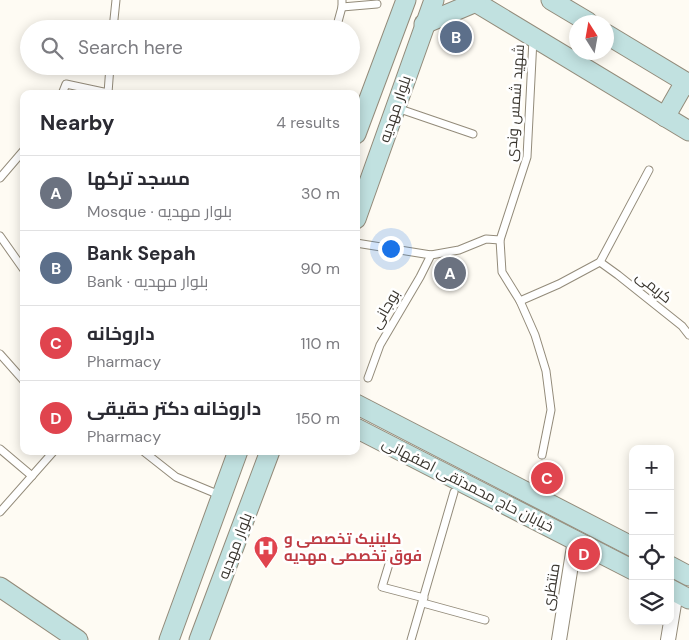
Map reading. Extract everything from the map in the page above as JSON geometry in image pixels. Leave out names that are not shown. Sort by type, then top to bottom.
[{"type":"main road","name":"بلوار مهدیه","points":[[360,122],[398,9],[406,0]]},
{"type":"main road","name":"بلوار مهدیه","points":[[360,208],[434,0]]},
{"type":"main road","points":[[551,0],[576,15]]},
{"type":"main road","points":[[424,24],[474,1],[689,132]]},
{"type":"main road","points":[[614,39],[687,83],[665,117]]},
{"type":"main road","name":"خیابان حاج محمدتقی اصفهانی","points":[[360,406],[629,545]]},
{"type":"main road","name":"خیابان حاج محمدتقی اصفهانی","points":[[360,430],[629,568]]},
{"type":"main road","name":"بلوار مهدیه","points":[[172,631],[237,455]]},
{"type":"main road","name":"بلوار مهدیه","points":[[199,640],[268,455]]},
{"type":"main road","points":[[674,568],[689,576]]},
{"type":"main road","points":[[0,587],[78,640]]},
{"type":"main road","points":[[159,640],[172,631]]},
{"type":"street","name":"منتظری","points":[[559,640],[575,540]]},
{"type":"street","points":[[668,640],[678,593]]},
{"type":"lane","points":[[114,20],[116,0]]},
{"type":"lane","points":[[338,20],[342,4],[377,4]]},
{"type":"lane","name":"شهید شمس وندی","points":[[533,37],[527,157],[500,240],[502,272],[520,301],[535,334],[546,371],[552,410],[542,455]]},
{"type":"lane","points":[[108,90],[109,75]]},
{"type":"lane","points":[[64,90],[66,84],[94,90]]},
{"type":"lane","points":[[396,108],[473,134]]},
{"type":"lane","points":[[0,178],[20,156]]},
{"type":"lane","points":[[520,301],[559,284],[600,262],[649,170]]},
{"type":"lane","points":[[0,236],[20,264]]},
{"type":"lane","points":[[360,244],[431,255],[459,250],[486,239],[500,240]]},
{"type":"lane","name":"بوجانی","points":[[368,378],[380,345],[431,255]]},
{"type":"lane","name":"کریمی","points":[[600,262],[682,326],[689,336]]},
{"type":"lane","points":[[0,354],[20,377]]},
{"type":"lane","points":[[0,449],[32,476]]},
{"type":"lane","points":[[1,508],[50,455]]},
{"type":"lane","points":[[147,455],[176,477],[222,496]]},
{"type":"lane","points":[[411,640],[454,492]]},
{"type":"lane","points":[[389,564],[382,587],[485,620]]},
{"type":"place","name":"Bank Sepah","points":[[456,37]]},
{"type":"place","name":"مسجد ترکها","points":[[450,273]]},
{"type":"place","name":"داروخانه","points":[[547,478]]},
{"type":"place","name":"داروخانه دکتر حقیقی","points":[[584,554]]},
{"type":"place","name":"کلینیک تخصصی و فوق تخصصی مهدیه","points":[[266,569]]}]
